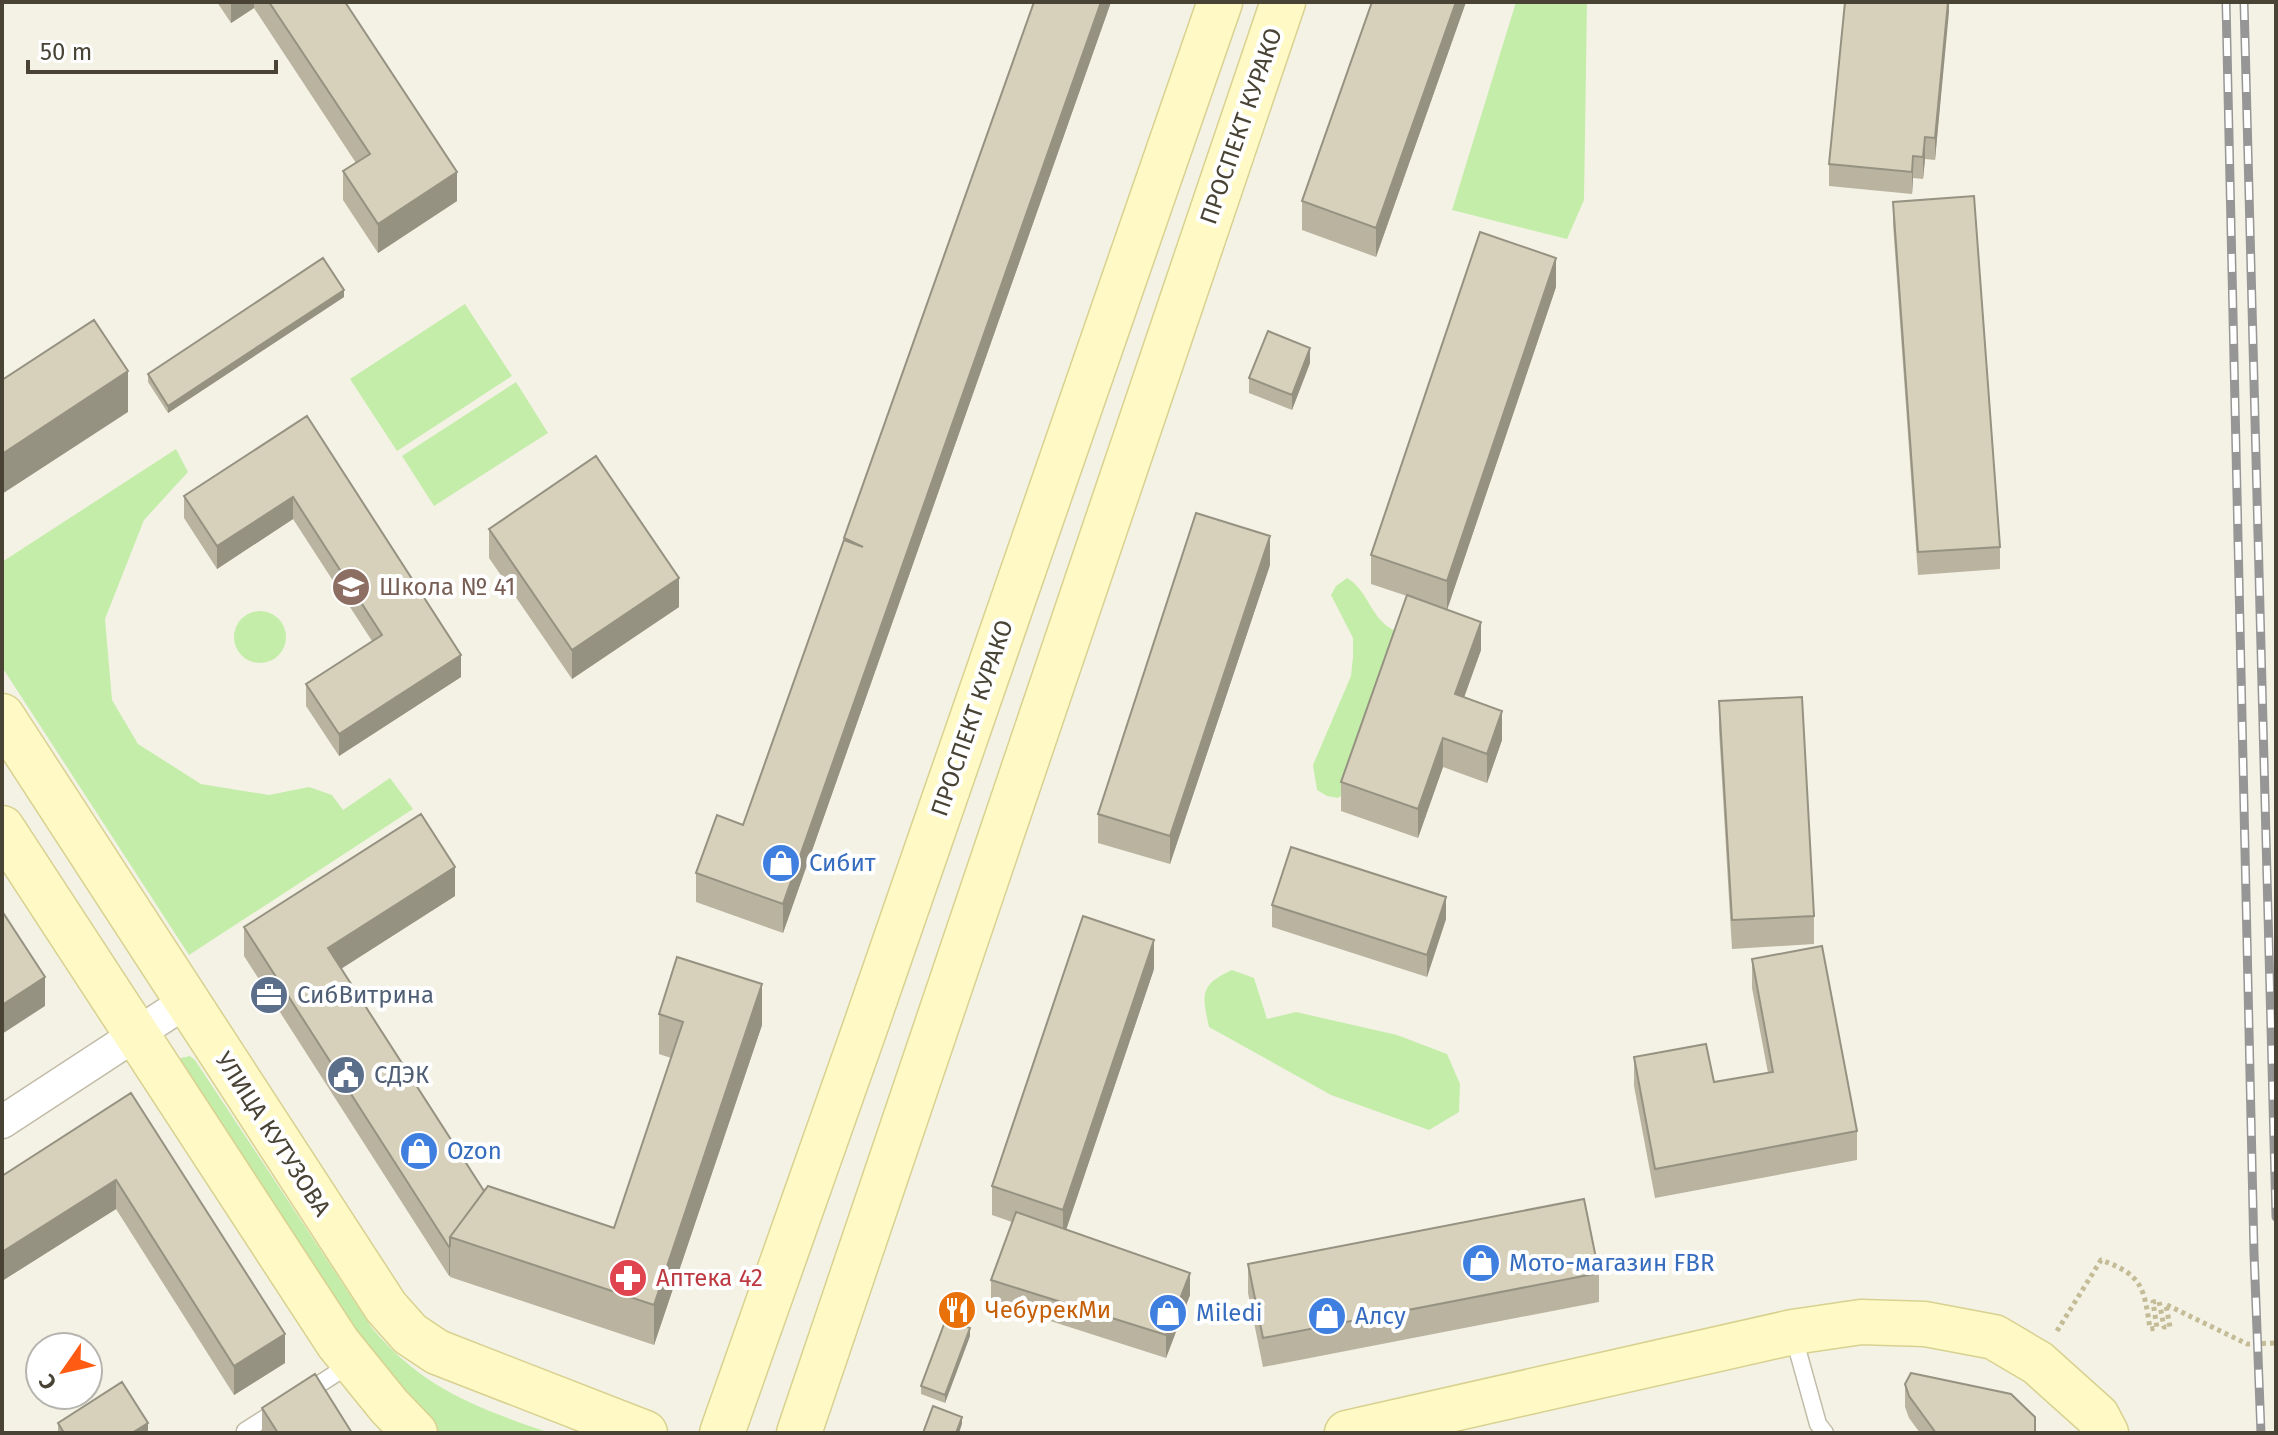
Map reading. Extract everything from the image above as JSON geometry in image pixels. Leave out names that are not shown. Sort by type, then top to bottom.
[{"type":"main road","name":"ПРОСПЕКТ КУРАКО","points":[[722,1433],[1220,2]]},
{"type":"main road","name":"ПРОСПЕКТ КУРАКО","points":[[799,1433],[1283,2]]},
{"type":"main road","name":"УЛИЦА КУТУЗОВА","points":[[2,716],[386,1307],[410,1334],[437,1352],[645,1433]]},
{"type":"main road","points":[[2,828],[338,1343],[415,1433]]},
{"type":"main road","points":[[1347,1433],[1793,1332],[1861,1322],[1925,1324],[1994,1337],[2038,1363],[2097,1416],[2106,1433]]},
{"type":"street","points":[[2,1122],[187,1001]]},
{"type":"lane","points":[[1793,1332],[1818,1424],[1825,1433]]},
{"type":"lane","points":[[245,1431],[354,1362]]},
{"type":"path","points":[[2038,1363],[2101,1260],[2124,1268],[2145,1293],[2150,1329],[2157,1328],[2153,1302],[2159,1301],[2164,1327],[2170,1327],[2166,1305],[2247,1344],[2276,1343]]},
{"type":"green space","points":[[1516,2],[1587,2],[1584,200],[1567,239],[1452,210]]},
{"type":"green space","points":[[465,304],[512,376],[397,451],[350,379]]},
{"type":"green space","points":[[516,382],[548,433],[434,506],[402,456]]},
{"type":"green space","points":[[176,449],[188,472],[144,520],[105,619],[112,700],[138,744],[201,784],[269,795],[309,787],[332,795],[343,810],[390,778],[413,809],[189,955],[2,667],[2,562]]},
{"type":"green space","points":[[1347,578],[1397,637],[1343,794],[1338,798],[1317,790],[1313,765],[1351,676],[1353,638],[1331,595],[1336,586]]},
{"type":"green space","points":[[260,611],[279,618],[286,637],[279,656],[260,663],[241,656],[234,637],[241,618]]},
{"type":"green space","points":[[1232,970],[1254,978],[1267,1019],[1296,1012],[1397,1035],[1447,1054],[1460,1084],[1459,1112],[1429,1130],[1331,1095],[1209,1027],[1204,999],[1208,986]]},
{"type":"green space","points":[[190,1056],[372,1328],[391,1349],[452,1394],[550,1433],[438,1433],[389,1387],[177,1066],[181,1058]]},
{"type":"building","points":[[269,2],[345,2],[457,172],[378,224],[343,171],[370,154]]},
{"type":"building","points":[[1034,2],[1101,2],[783,904],[696,873],[717,815],[743,825],[844,540],[863,547],[844,538]]},
{"type":"building","points":[[1372,2],[1456,2],[1376,228],[1302,201]]},
{"type":"building","points":[[1845,2],[1948,2],[1935,138],[1925,137],[1923,157],[1913,156],[1912,172],[1829,164]]},
{"type":"building","points":[[1974,196],[2000,547],[1918,552],[1893,202]]},
{"type":"building","points":[[1480,232],[1556,258],[1447,581],[1371,555]]},
{"type":"building","points":[[323,258],[344,290],[168,406],[148,374]]},
{"type":"building","points":[[94,320],[128,371],[2,454],[2,380]]},
{"type":"building","points":[[1268,331],[1310,348],[1292,395],[1249,378]]},
{"type":"building","points":[[307,416],[461,655],[339,734],[306,684],[382,635],[293,497],[217,546],[184,496]]},
{"type":"building","points":[[596,456],[679,578],[572,650],[489,529]]},
{"type":"building","points":[[1196,513],[1270,536],[1170,836],[1098,814]]},
{"type":"building","points":[[1407,595],[1481,622],[1455,694],[1502,711],[1487,754],[1443,738],[1418,809],[1341,782]]},
{"type":"building","points":[[1802,697],[1814,916],[1732,920],[1719,701]]},
{"type":"building","points":[[421,814],[455,867],[328,948],[484,1191],[450,1237],[449,1247],[244,927]]},
{"type":"building","points":[[1291,847],[1446,897],[1427,955],[1272,905]]},
{"type":"building","points":[[2,911],[45,977],[2,1005]]},
{"type":"building","points":[[1083,916],[1154,940],[1063,1210],[992,1186]]},
{"type":"building","points":[[1822,946],[1857,1131],[1655,1169],[1634,1057],[1706,1044],[1714,1082],[1773,1072],[1752,959]]},
{"type":"building","points":[[677,957],[762,984],[654,1305],[450,1237],[488,1186],[614,1228],[683,1022],[659,1014]]},
{"type":"building","points":[[131,1093],[285,1334],[234,1366],[116,1180],[2,1252],[2,1176]]},
{"type":"building","points":[[1584,1199],[1599,1273],[1263,1338],[1248,1264]]},
{"type":"building","points":[[1016,1212],[1190,1273],[1166,1335],[991,1280]]},
{"type":"building","points":[[946,1319],[970,1328],[945,1395],[921,1386]]},
{"type":"building","points":[[1911,1373],[2011,1394],[2035,1417],[2035,1433],[1936,1433],[1909,1396],[1905,1384]]},
{"type":"building","points":[[315,1374],[352,1433],[278,1433],[262,1408]]},
{"type":"building","points":[[122,1382],[148,1423],[136,1433],[64,1433],[58,1423],[77,1411],[104,1411],[104,1394]]},
{"type":"building","points":[[933,1406],[962,1417],[956,1433],[923,1433]]},
{"type":"railway","points":[[2226,2],[2254,1253],[2261,1433]]},
{"type":"railway","points":[[2244,2],[2276,1217]]},
{"type":"place","name":"Школа № 41","points":[[351,587]]},
{"type":"place","name":"Сибит","points":[[781,863]]},
{"type":"place","name":"СибВитрина","points":[[269,995]]},
{"type":"place","name":"СДЭК","points":[[346,1075]]},
{"type":"place","name":"Ozon","points":[[419,1151]]},
{"type":"place","name":"Мото-магазин FBR","points":[[1481,1263]]},
{"type":"place","name":"Аптека 42","points":[[628,1278]]},
{"type":"place","name":"ЧебурекМи","points":[[957,1310]]},
{"type":"place","name":"Miledi","points":[[1168,1313]]},
{"type":"place","name":"Алсу","points":[[1327,1316]]}]
